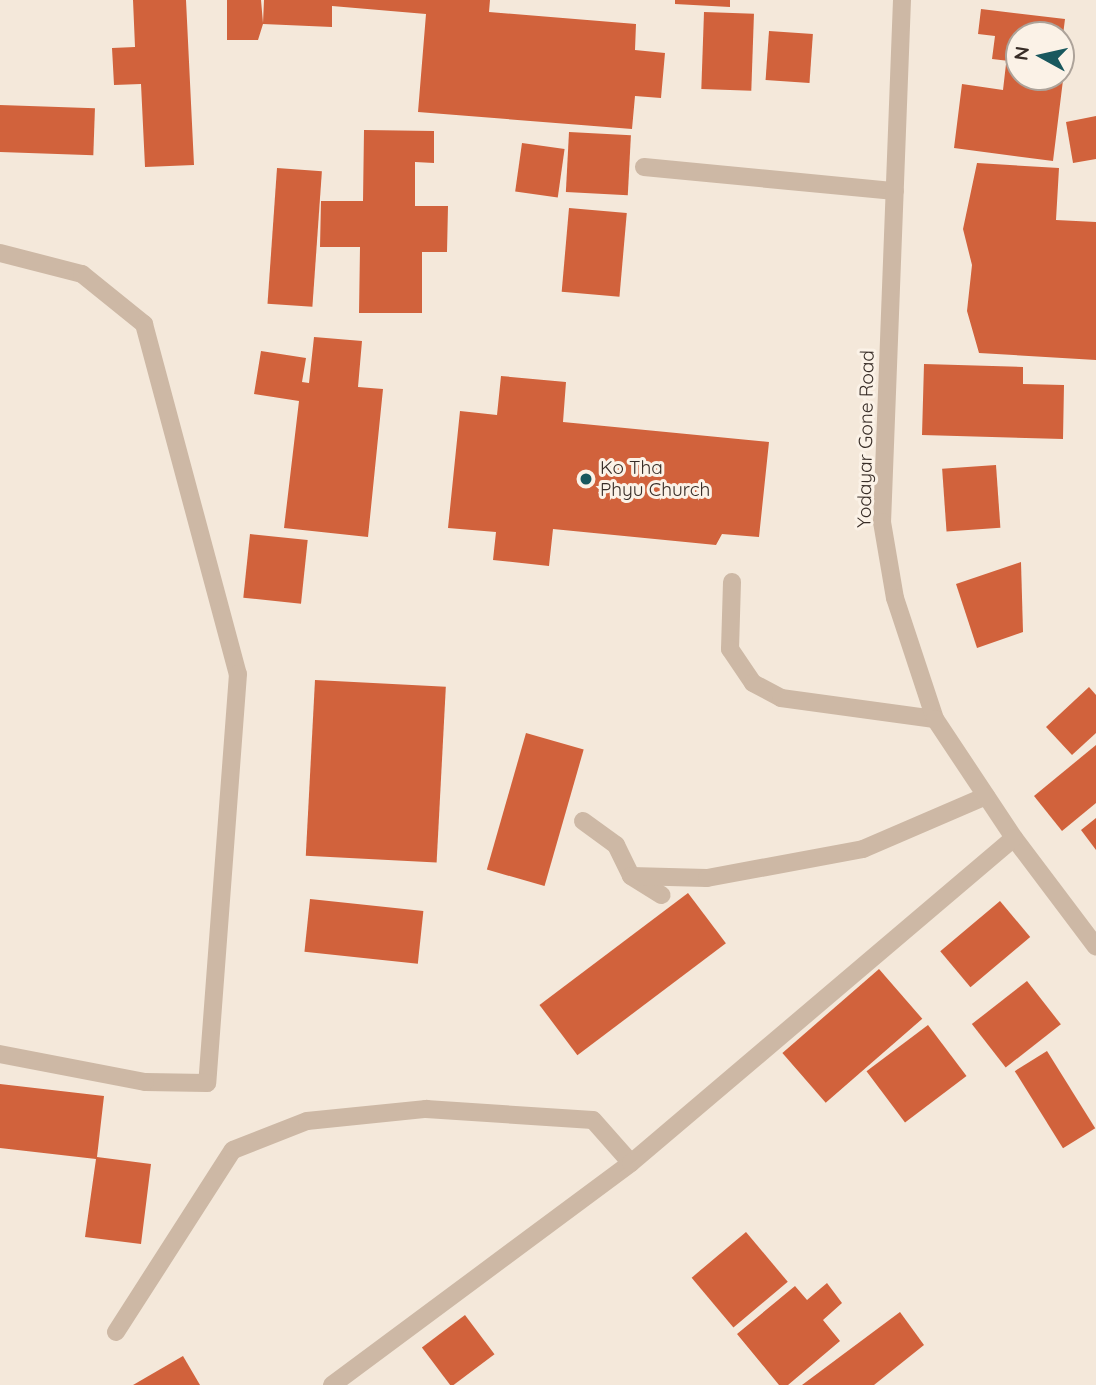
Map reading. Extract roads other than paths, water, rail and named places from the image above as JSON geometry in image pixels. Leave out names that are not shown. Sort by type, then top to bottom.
[{"type":"street","name":"Yodayar Gone Road","points":[[902,0],[882,522],[895,598],[935,719],[1014,838],[1096,947]]},
{"type":"street","points":[[644,167],[895,191]]},
{"type":"street","points":[[0,253],[82,274],[144,324],[237,674],[207,1083],[145,1082],[0,1054]]},
{"type":"street","points":[[732,582],[730,649],[753,683],[781,698],[935,719]]},
{"type":"street","points":[[631,876],[707,878],[863,849],[986,796]]},
{"type":"street","points":[[583,821],[616,845],[631,876],[662,895]]},
{"type":"street","points":[[332,1385],[631,1163],[1014,838]]},
{"type":"street","points":[[116,1332],[233,1150],[307,1121],[426,1109],[593,1120],[631,1163]]},
{"type":"place","name":"Ko Tha Phyu Church","points":[[586,479]]}]
